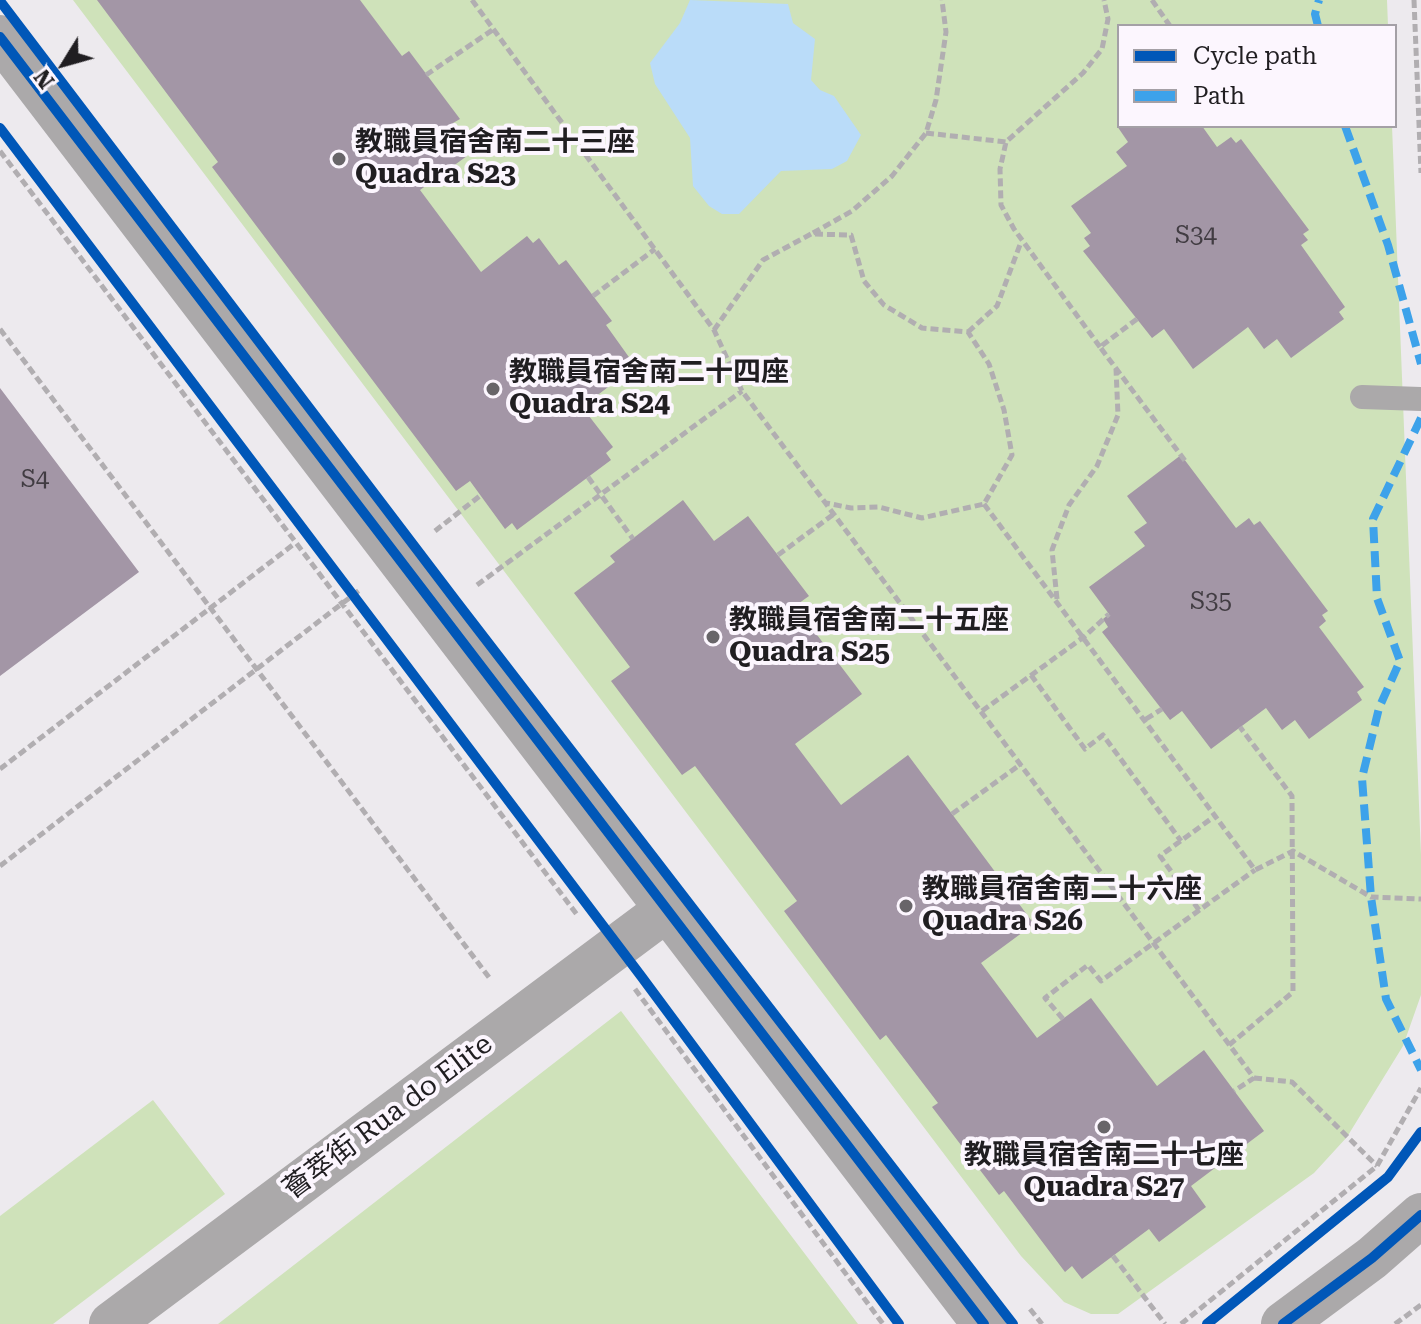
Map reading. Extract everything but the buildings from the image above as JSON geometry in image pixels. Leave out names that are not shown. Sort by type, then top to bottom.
[{"type":"street","points":[[0,37],[984,1324]]},
{"type":"street","name":"薈萃街 Rua do Elite","points":[[111,1324],[666,910]]},
{"type":"street","points":[[1283,1324],[1372,1258],[1421,1215]]},
{"type":"lane","points":[[1362,397],[1421,399]]},
{"type":"path","points":[[472,0],[714,330],[742,391],[1254,1078]]},
{"type":"path","points":[[714,330],[763,260],[852,211],[892,176],[926,133],[936,100],[946,32],[942,0]]},
{"type":"path","points":[[1104,0],[1108,19],[1102,49],[1083,73],[1006,142],[1000,169],[1001,205],[1021,241],[1186,462]]},
{"type":"path","points":[[1152,0],[1169,24]]},
{"type":"path","points":[[1414,0],[1421,173]]},
{"type":"path","points":[[426,75],[494,29]]},
{"type":"path","points":[[926,133],[1006,142]]},
{"type":"path","points":[[0,151],[294,544],[613,950],[899,1324]]},
{"type":"path","points":[[763,260],[811,234],[851,235],[864,281],[884,305],[922,328],[968,332],[997,306],[1021,241]]},
{"type":"path","points":[[593,296],[655,249]]},
{"type":"path","points":[[1100,347],[1137,319]]},
{"type":"path","points":[[0,329],[521,1019]]},
{"type":"path","points":[[825,503],[851,508],[879,507],[922,518],[984,504],[1012,455],[1004,410],[989,364],[968,332]]},
{"type":"path","points":[[1058,600],[1052,550],[1069,505],[1097,466],[1118,415],[1116,369]]},
{"type":"path","points":[[476,585],[742,391]]},
{"type":"path","points":[[229,433],[467,748]]},
{"type":"path","points":[[588,477],[633,539]]},
{"type":"path","points":[[434,532],[481,495]]},
{"type":"path","points":[[984,504],[1085,636],[1255,870]]},
{"type":"path","points":[[778,555],[834,514]]},
{"type":"path","points":[[0,769],[294,544]]},
{"type":"path","points":[[0,866],[372,580]]},
{"type":"path","points":[[982,711],[1085,636],[1109,614]]},
{"type":"path","points":[[1031,675],[1085,749],[1103,735],[1181,841]]},
{"type":"path","points":[[1146,719],[1162,709]]},
{"type":"path","points":[[1229,1045],[1293,992],[1292,796],[1240,727]]},
{"type":"path","points":[[952,814],[1021,764]]},
{"type":"path","points":[[1199,910],[1160,856],[1215,816]]},
{"type":"path","points":[[1063,1019],[1045,998],[1088,965],[1101,981],[1255,870],[1293,851]]},
{"type":"path","points":[[1293,851],[1371,897],[1421,899]]},
{"type":"path","points":[[613,950],[883,1324]]},
{"type":"path","points":[[1234,1091],[1254,1078],[1292,1082],[1377,1166]]},
{"type":"path","points":[[1181,1324],[1377,1166],[1421,1088]]},
{"type":"path","points":[[1113,1256],[1165,1324]]},
{"type":"path","points":[[1395,1324],[1421,1305]]},
{"type":"path","points":[[1386,1315],[1397,1306]]},
{"type":"green space","points":[[73,0],[1387,0],[1388,24],[1117,24],[1117,128],[1392,128],[1421,855],[1421,995],[1403,1046],[1347,1137],[1314,1173],[1118,1314],[1091,1314],[1064,1302],[1021,1256]]},
{"type":"green space","points":[[621,1011],[858,1324],[218,1324]]},
{"type":"green space","points":[[153,1100],[225,1194],[53,1324],[0,1324],[0,1216]]},
{"type":"water","points":[[690,0],[788,4],[793,23],[815,39],[811,80],[820,90],[834,96],[861,135],[847,161],[832,169],[781,171],[739,214],[722,214],[709,206],[693,186],[690,138],[655,84],[650,63],[680,23]]},
{"type":"marked path","points":[[1318,24],[1315,14],[1319,0]]},
{"type":"marked path","points":[[1346,128],[1388,245],[1421,364]]},
{"type":"marked path","points":[[1421,418],[1373,519],[1377,598],[1400,661],[1379,708],[1362,778],[1371,897],[1386,999],[1421,1070]]},
{"type":"cycle path","points":[[0,1],[456,601],[1013,1324]]},
{"type":"cycle path","points":[[0,37],[984,1324]]},
{"type":"cycle path","points":[[0,128],[641,976],[899,1324]]},
{"type":"cycle path","points":[[1207,1324],[1388,1177],[1421,1132]]},
{"type":"cycle path","points":[[1283,1324],[1372,1258],[1421,1215]]},
{"type":"place","name":"教職員宿舍南二十三座 Quadra S23","points":[[339,159]]},
{"type":"place","name":"教職員宿舍南二十四座 Quadra S24","points":[[493,389]]},
{"type":"place","name":"教職員宿舍南二十五座 Quadra S25","points":[[713,637]]},
{"type":"place","name":"教職員宿舍南二十六座 Quadra S26","points":[[906,906]]},
{"type":"place","name":"教職員宿舍南二十七座 Quadra S27","points":[[1104,1127]]}]
